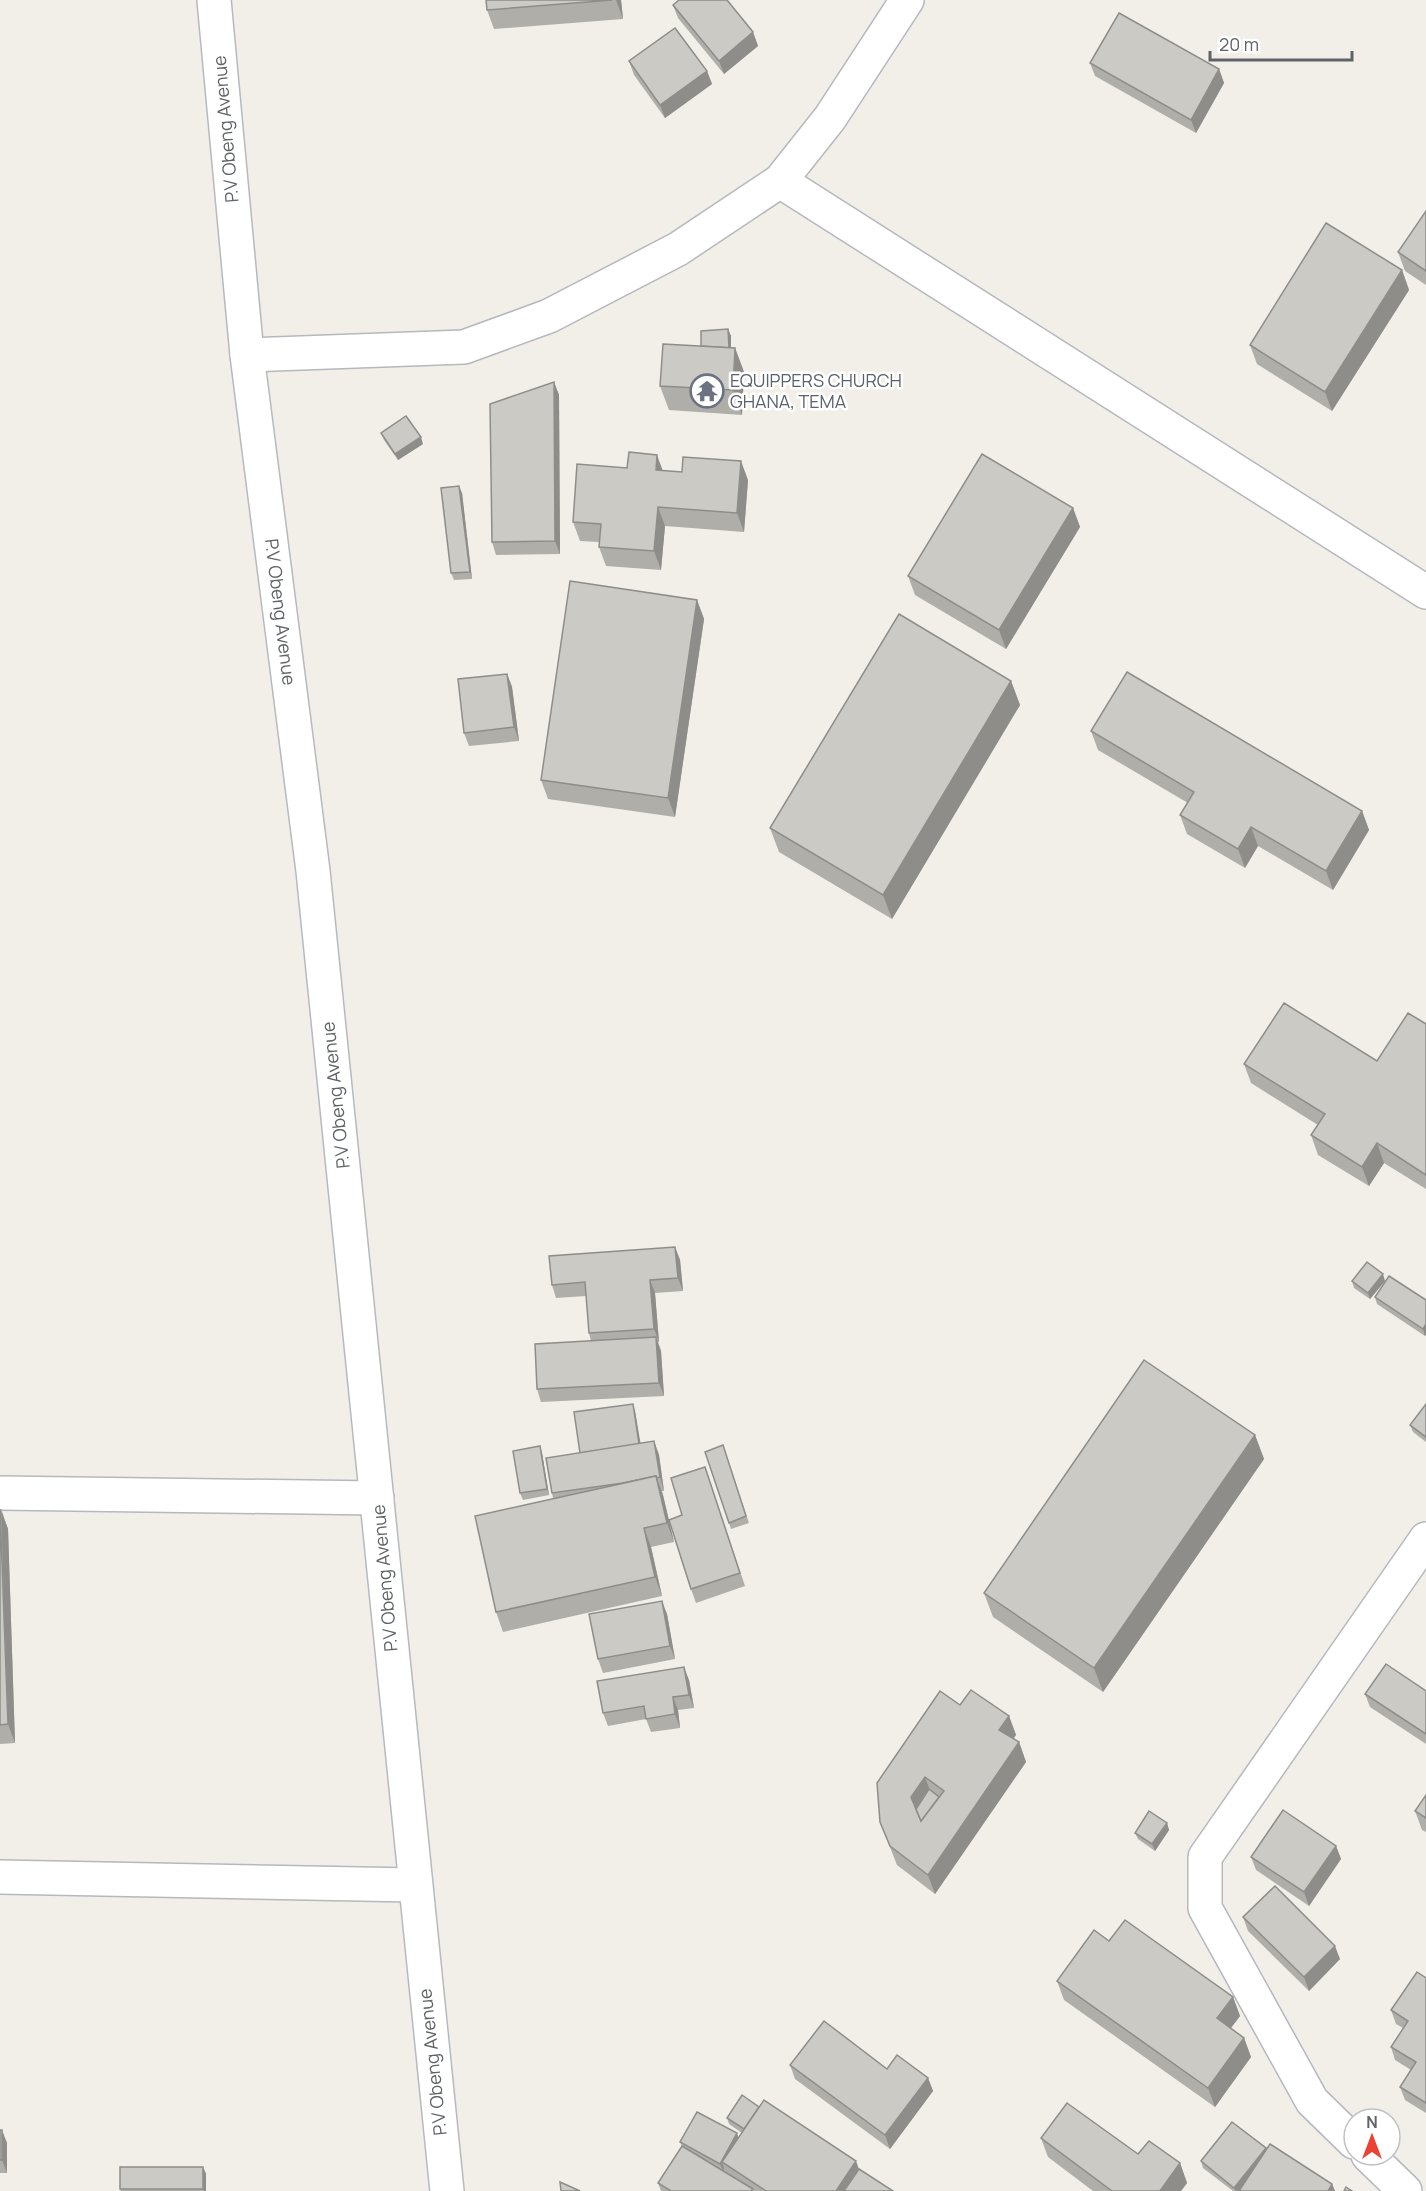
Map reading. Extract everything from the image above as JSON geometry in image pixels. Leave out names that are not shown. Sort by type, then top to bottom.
[{"type":"street","name":"P.V Obeng Avenue","points":[[214,0],[246,355],[313,870],[414,1885],[447,2191]]},
{"type":"street","points":[[246,355],[464,347],[549,316],[678,249],[780,181],[830,118],[907,0]]},
{"type":"street","points":[[780,181],[1426,592]]},
{"type":"street","points":[[0,1493],[377,1498]]},
{"type":"street","points":[[1342,2130],[1312,2101],[1205,1908],[1205,1857],[1426,1539]]},
{"type":"street","points":[[0,1876],[414,1885]]},
{"type":"street","points":[[1380,2167],[1405,2191]]},
{"type":"building","points":[[486,0],[612,0],[487,10]]},
{"type":"building","points":[[679,0],[727,0],[753,32],[719,61],[673,5]]},
{"type":"building","points":[[1119,13],[1219,69],[1191,120],[1090,63]]},
{"type":"building","points":[[675,28],[707,71],[660,105],[629,61]]},
{"type":"building","points":[[1426,211],[1426,271],[1398,252]]},
{"type":"building","points":[[1326,223],[1402,270],[1325,392],[1250,345]]},
{"type":"building","points":[[728,329],[729,348],[701,346],[701,331]]},
{"type":"building","points":[[663,344],[735,348],[733,390],[660,386]]},
{"type":"building","points":[[554,382],[555,541],[492,542],[490,404]]},
{"type":"building","points":[[406,416],[421,437],[395,454],[381,433]]},
{"type":"building","points":[[629,452],[657,455],[656,470],[682,472],[683,457],[741,461],[737,513],[658,507],[654,551],[599,547],[601,524],[573,522],[577,464],[627,468]]},
{"type":"building","points":[[982,454],[1073,508],[999,630],[908,576]]},
{"type":"building","points":[[459,486],[470,572],[451,573],[441,488]]},
{"type":"building","points":[[570,581],[697,600],[668,798],[541,780]]},
{"type":"building","points":[[899,614],[1011,681],[883,895],[770,828]]},
{"type":"building","points":[[1127,672],[1362,811],[1326,871],[1251,827],[1238,849],[1180,815],[1194,792],[1091,731]]},
{"type":"building","points":[[507,674],[514,727],[464,733],[458,679]]},
{"type":"building","points":[[1284,1003],[1377,1061],[1408,1013],[1426,1024],[1426,1175],[1377,1143],[1362,1167],[1311,1135],[1325,1114],[1244,1064]]},
{"type":"building","points":[[675,1247],[678,1278],[650,1280],[654,1329],[589,1333],[585,1282],[552,1285],[549,1256]]},
{"type":"building","points":[[1367,1262],[1383,1274],[1368,1293],[1352,1281]]},
{"type":"building","points":[[1389,1276],[1426,1300],[1426,1324],[1423,1329],[1375,1297]]},
{"type":"building","points":[[656,1337],[659,1383],[537,1389],[535,1344]]},
{"type":"building","points":[[1144,1360],[1255,1435],[1094,1668],[984,1593]]},
{"type":"building","points":[[633,1404],[639,1444],[580,1453],[574,1412]]},
{"type":"building","points":[[1426,1404],[1426,1437],[1410,1425]]},
{"type":"building","points":[[654,1441],[660,1477],[552,1493],[546,1458]]},
{"type":"building","points":[[723,1445],[746,1516],[729,1523],[705,1452]]},
{"type":"building","points":[[540,1446],[547,1489],[520,1493],[513,1451]]},
{"type":"building","points":[[705,1467],[740,1573],[691,1589],[669,1520],[682,1515],[671,1478]]},
{"type":"building","points":[[656,1476],[667,1523],[644,1528],[655,1577],[496,1612],[475,1516]]},
{"type":"building","points":[[0,1509],[8,1724],[0,1725]]},
{"type":"building","points":[[662,1601],[670,1646],[598,1659],[589,1614]]},
{"type":"building","points":[[1386,1664],[1426,1691],[1426,1734],[1365,1694]]},
{"type":"building","points":[[684,1667],[689,1695],[673,1697],[675,1714],[646,1719],[644,1706],[603,1713],[597,1681]]},
{"type":"building","points":[[971,1690],[1009,1716],[999,1730],[1019,1742],[928,1875],[890,1846],[880,1822],[877,1783],[940,1691],[960,1705]],"holes":[[[925,1777],[944,1791],[921,1821],[911,1797]]]},
{"type":"building","points":[[929,1789],[939,1797],[921,1821],[916,1809]]},
{"type":"building","points":[[1426,1795],[1426,1818],[1415,1811]]},
{"type":"building","points":[[1283,1810],[1336,1846],[1304,1892],[1251,1857]]},
{"type":"building","points":[[1149,1811],[1167,1823],[1152,1844],[1135,1833]]},
{"type":"building","points":[[1275,1886],[1335,1946],[1304,1977],[1243,1917]]},
{"type":"building","points":[[1125,1920],[1233,1997],[1217,2018],[1244,2038],[1208,2088],[1057,1981],[1094,1930],[1109,1941]]},
{"type":"building","points":[[1417,1972],[1426,1978],[1426,2103],[1400,2087],[1416,2062],[1391,2047],[1408,2021],[1391,2010]]},
{"type":"building","points":[[824,2021],[887,2069],[897,2055],[928,2078],[885,2135],[790,2065]]},
{"type":"building","points":[[742,2095],[759,2107],[744,2129],[727,2118]]},
{"type":"building","points":[[764,2100],[856,2161],[836,2191],[766,2191],[722,2162]]},
{"type":"building","points":[[1067,2103],[1138,2154],[1149,2141],[1180,2163],[1160,2191],[1112,2191],[1041,2138]]},
{"type":"building","points":[[697,2112],[737,2133],[720,2164],[680,2142]]},
{"type":"building","points":[[1232,2122],[1266,2148],[1234,2188],[1201,2161]]},
{"type":"building","points":[[0,2130],[2,2130],[2,2160],[0,2160]]},
{"type":"building","points":[[1270,2144],[1332,2184],[1328,2191],[1239,2191]]},
{"type":"building","points":[[682,2146],[753,2189],[751,2191],[671,2191],[658,2183]]},
{"type":"building","points":[[120,2167],[203,2167],[203,2189],[120,2189]]},
{"type":"building","points":[[859,2169],[893,2191],[844,2191]]},
{"type":"building","points":[[560,2182],[580,2191],[561,2191]]},
{"type":"place","name":"EQUIPPERS CHURCH GHANA, TEMA","points":[[707,391]]}]
